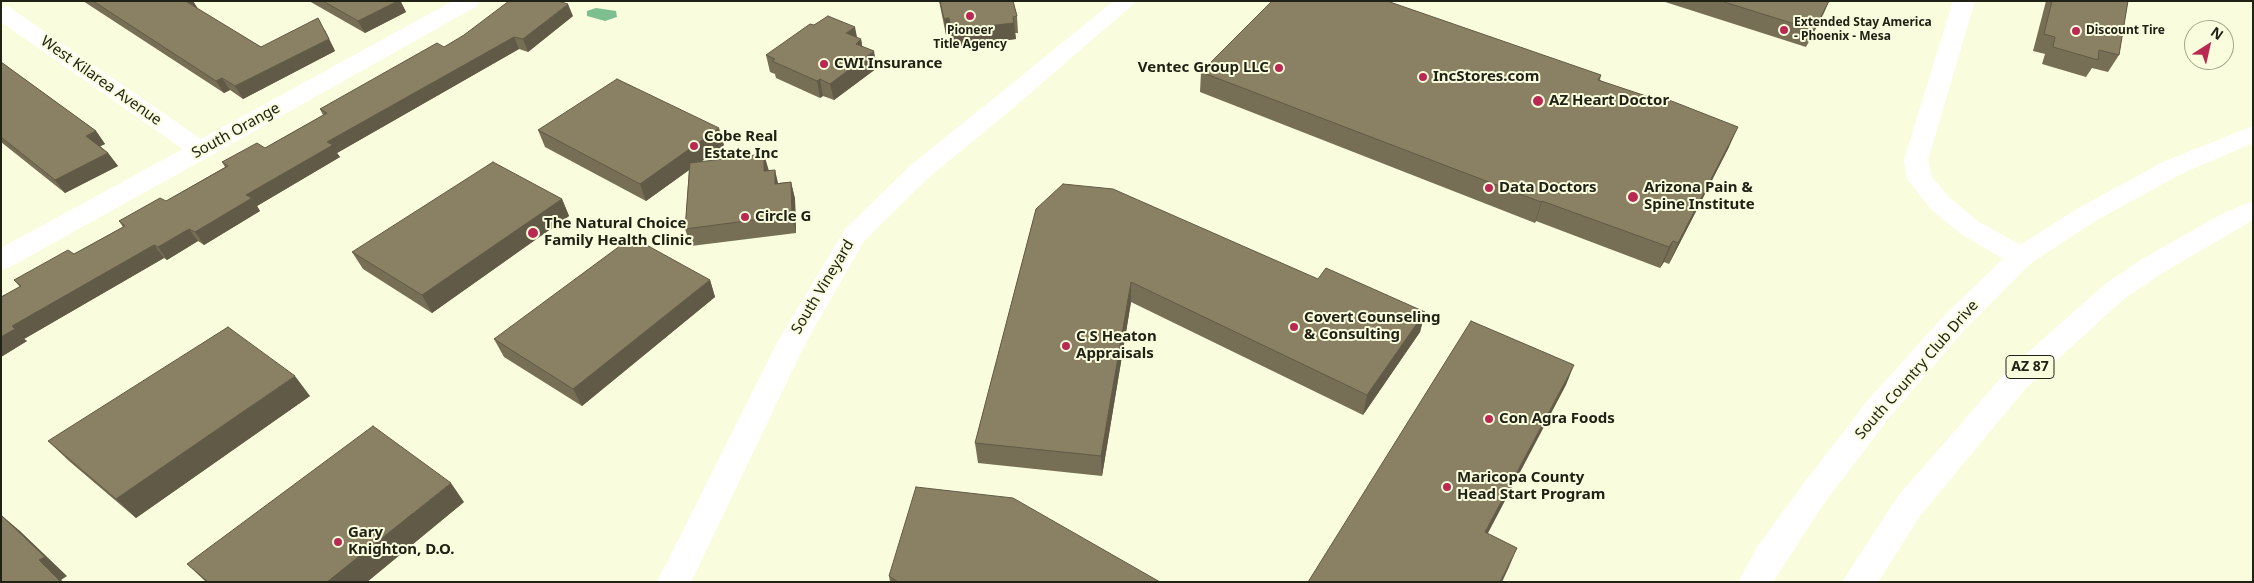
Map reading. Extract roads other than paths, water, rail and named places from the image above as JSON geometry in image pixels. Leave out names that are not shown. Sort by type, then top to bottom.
[{"type":"street","name":"South Orange","points":[[1,260],[469,1]]},
{"type":"street","name":"South Vineyard","points":[[674,582],[792,341],[854,234],[919,172],[1006,103],[1127,1]]},
{"type":"street","points":[[1964,1],[1916,160],[1920,179],[1940,203],[1970,228],[2021,257]]},
{"type":"street","name":"West Kilarea Avenue","points":[[1,12],[201,150]]},
{"type":"street","name":"South Country Club Drive","points":[[1755,582],[1770,556],[1814,493],[1880,407],[1955,322],[2021,257],[2086,215],[2164,172],[2253,134]]},
{"type":"street","name":"AZ 87","points":[[1859,582],[1909,506],[2016,380],[2115,291],[2212,231],[2253,210]]},
{"type":"place","name":"Pioneer Title Agency","points":[[970,16]]},
{"type":"place","name":"Extended Stay America - Phoenix - Mesa","points":[[1784,30]]},
{"type":"place","name":"Discount Tire","points":[[2076,31]]},
{"type":"place","name":"CWI Insurance","points":[[824,64]]},
{"type":"place","name":"Ventec Group LLC","points":[[1279,68]]},
{"type":"place","name":"IncStores.com","points":[[1423,77]]},
{"type":"place","name":"AZ Heart Doctor","points":[[1538,101]]},
{"type":"place","name":"Cobe Real Estate Inc","points":[[694,146]]},
{"type":"place","name":"Data Doctors","points":[[1489,188]]},
{"type":"place","name":"Arizona Pain & Spine Institute","points":[[1633,197]]},
{"type":"place","name":"Circle G","points":[[745,217]]},
{"type":"place","name":"The Natural Choice Family Health Clinic","points":[[533,233]]},
{"type":"place","name":"Covert Counseling & Consulting","points":[[1294,327]]},
{"type":"place","name":"C S Heaton Appraisals","points":[[1066,346]]},
{"type":"place","name":"Con Agra Foods","points":[[1489,419]]},
{"type":"place","name":"Maricopa County Head Start Program","points":[[1447,487]]},
{"type":"place","name":"Gary Knighton, D.O.","points":[[338,542]]}]
